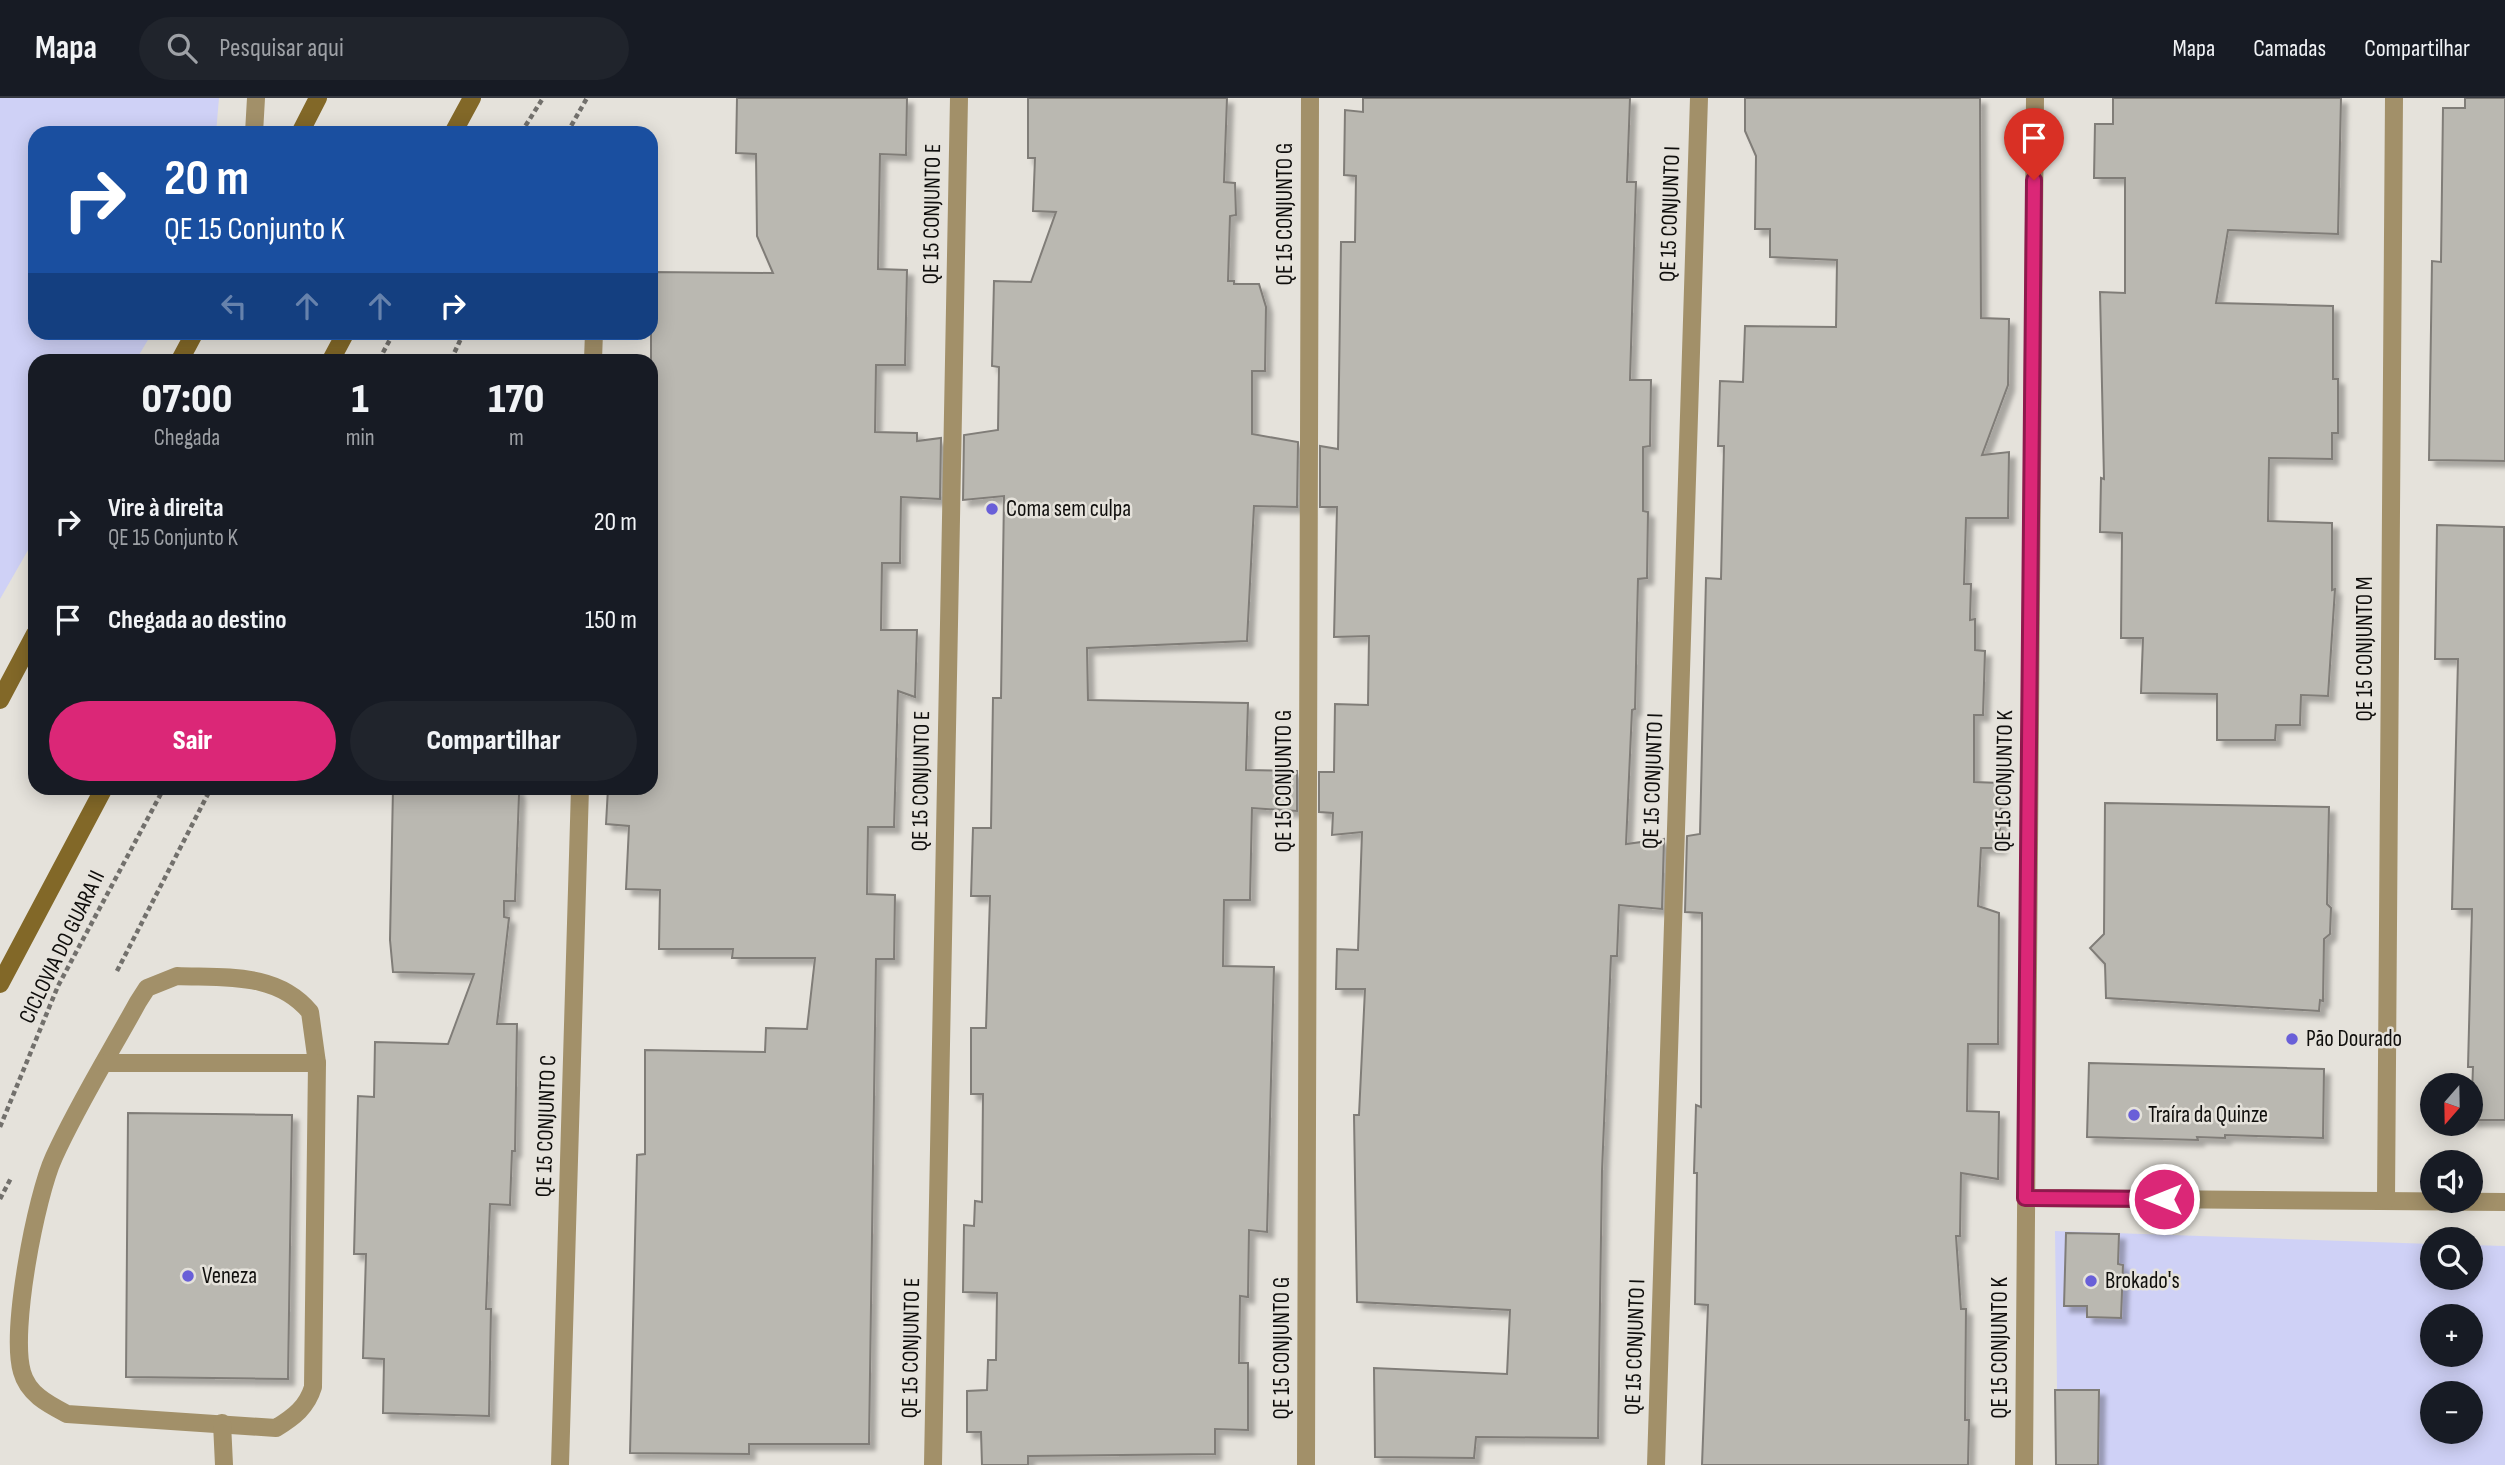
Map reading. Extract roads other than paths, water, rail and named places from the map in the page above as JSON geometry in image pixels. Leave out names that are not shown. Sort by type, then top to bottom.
[{"type":"main road","points":[[304,126],[318,98]]},
{"type":"main road","points":[[457,126],[471,98]]},
{"type":"main road","points":[[0,700],[28,647]]},
{"type":"main road","points":[[0,984],[100,795]]},
{"type":"street","points":[[254,126],[256,98]]},
{"type":"street","name":"QE 15 CONJUNTO E","points":[[933,1465],[959,98]]},
{"type":"street","name":"QE 15 CONJUNTO G","points":[[1306,1465],[1310,98]]},
{"type":"street","name":"QE 15 CONJUNTO I","points":[[1656,1465],[1699,98]]},
{"type":"street","name":"QE 15 CONJUNTO K","points":[[2024,1465],[2035,98]]},
{"type":"street","name":"QE 15 CONJUNTO M","points":[[2386,1200],[2394,98]]},
{"type":"street","name":"QE 15 CONJUNTO C","points":[[560,1465],[580,795]]},
{"type":"street","points":[[177,976],[247,979],[286,991],[310,1012],[317,1063],[313,1387],[309,1401],[293,1418],[276,1428],[67,1414],[47,1404],[31,1391],[22,1372],[18,1338],[41,1198],[53,1158],[148,988],[177,976]]},
{"type":"street","points":[[104,1063],[317,1063]]},
{"type":"street","points":[[2025,1198],[2505,1202]]},
{"type":"street","points":[[222,1423],[224,1465]]},
{"type":"place","name":"Coma sem culpa","points":[[992,509]]},
{"type":"place","name":"Pão Dourado","points":[[2292,1039]]},
{"type":"place","name":"Traíra da Quinze","points":[[2134,1115]]},
{"type":"place","name":"Veneza","points":[[188,1276]]},
{"type":"place","name":"Brokado's","points":[[2091,1281]]}]
